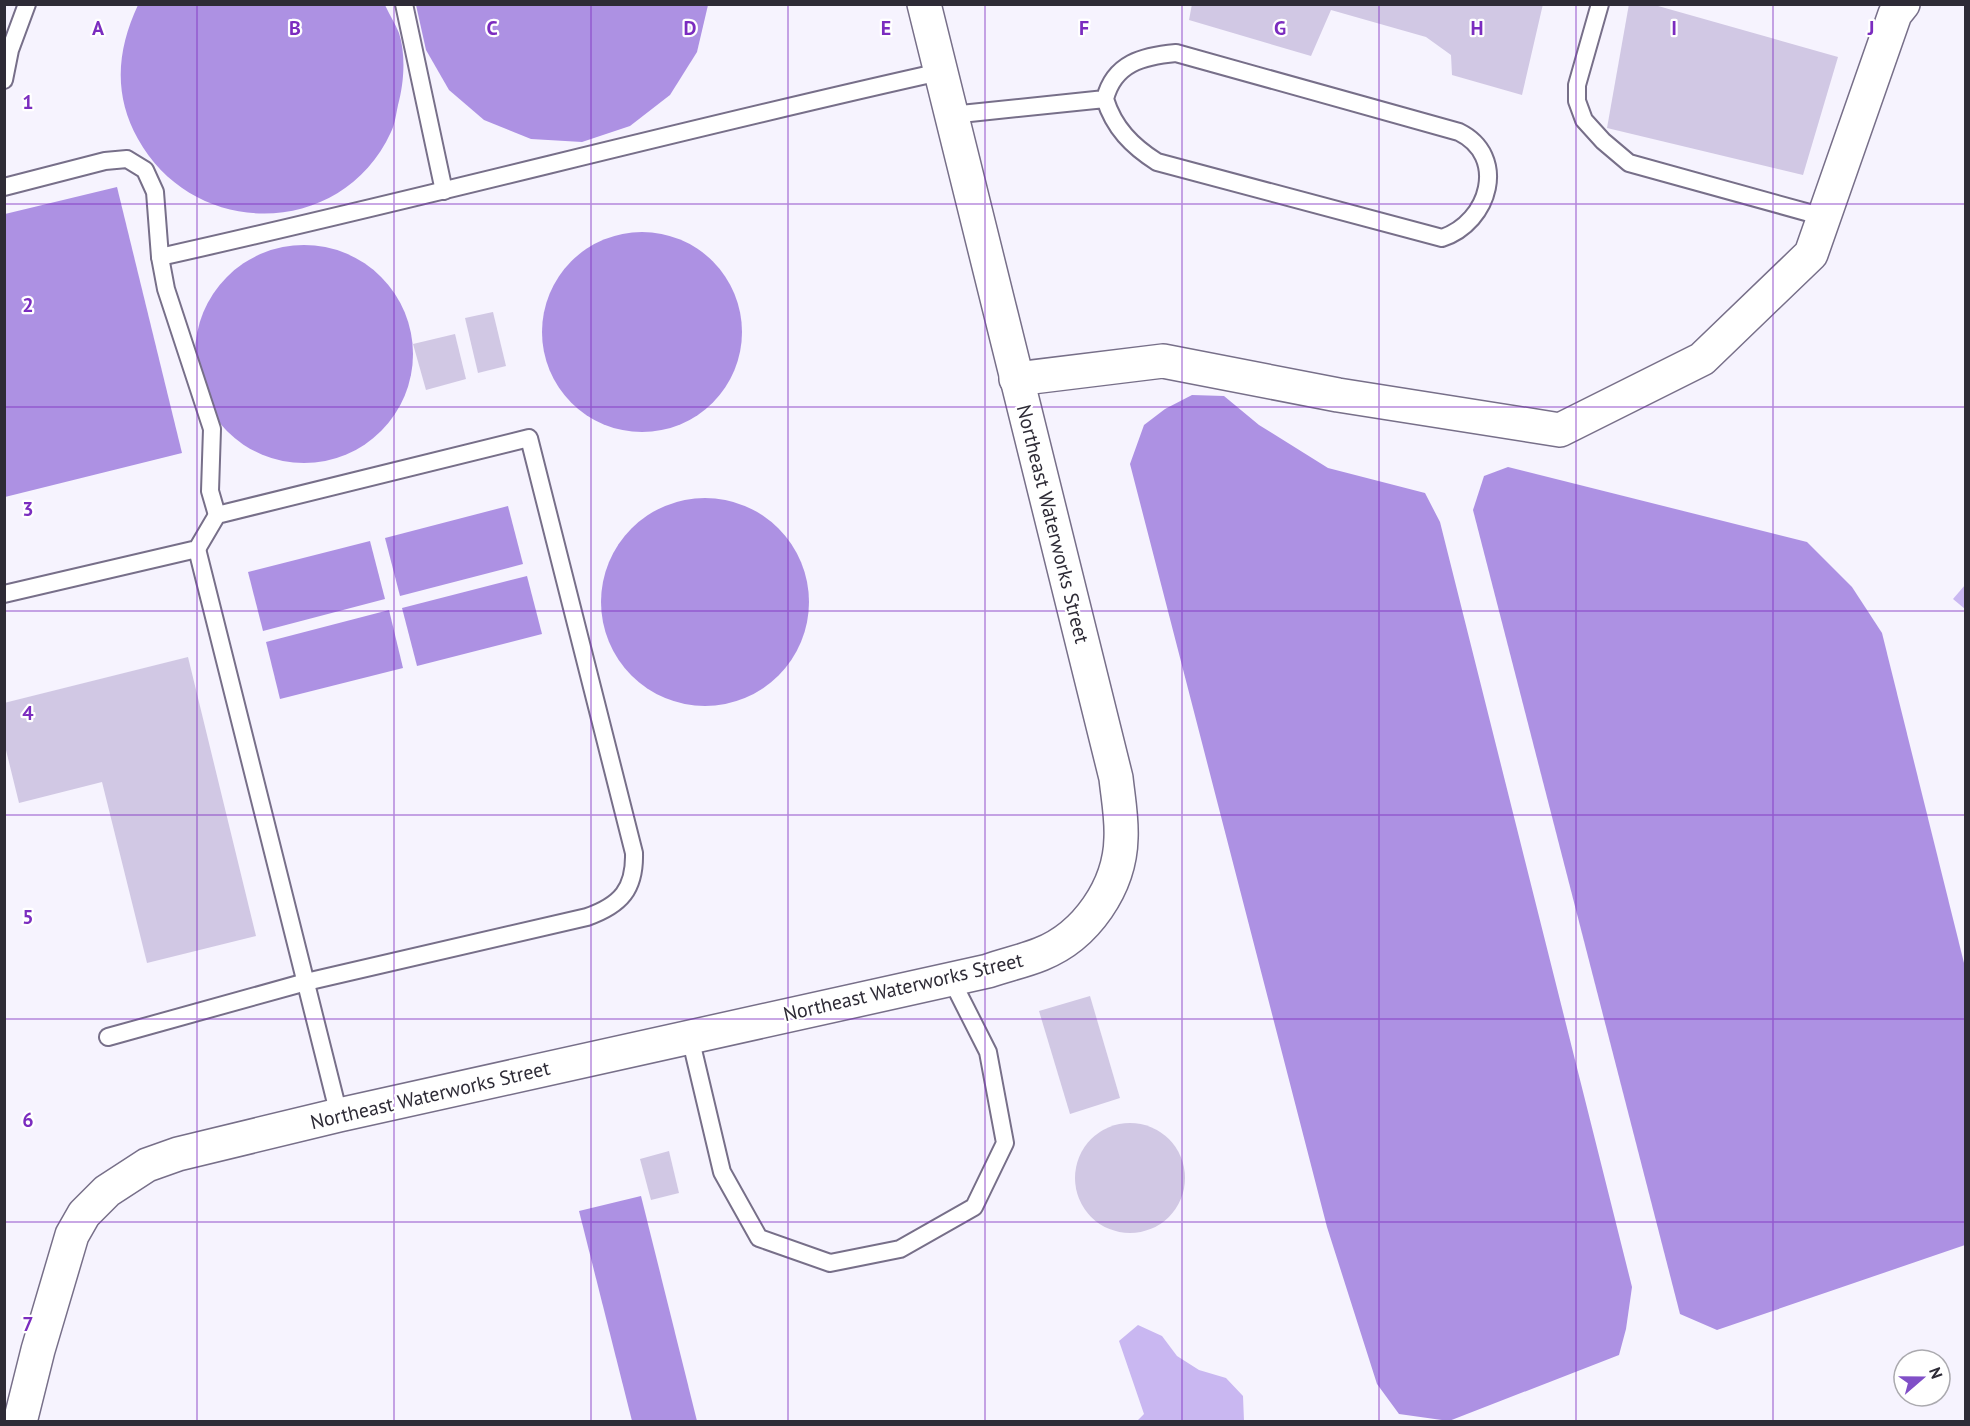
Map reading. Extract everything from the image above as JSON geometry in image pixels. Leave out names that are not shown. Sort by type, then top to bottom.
[{"type":"street","name":"Northeast Waterworks Street","points":[[20,1422],[38,1350],[72,1235],[84,1214],[106,1191],[147,1165],[178,1154],[339,1115],[951,979],[1042,954],[1065,941],[1093,914],[1107,892],[1116,867],[1121,838],[1116,778],[924,4]]},
{"type":"street","points":[[1016,379],[1163,361],[1338,395],[1560,430],[1702,359],[1811,254],[1896,6]]},
{"type":"lane","points":[[4,80],[10,50],[27,4]]},
{"type":"lane","points":[[404,4],[411,46],[444,191]]},
{"type":"lane","points":[[1600,4],[1577,85],[1577,101],[1584,120],[1603,141],[1629,163],[1824,217]]},
{"type":"lane","points":[[1176,53],[1459,132],[1471,138],[1479,147],[1487,180],[1485,200],[1477,214],[1454,234],[1442,238],[1419,232],[1157,162],[1130,142],[1117,127],[1105,99],[1117,74],[1131,62],[1148,56],[1176,53]]},
{"type":"lane","points":[[160,257],[940,72]]},
{"type":"lane","points":[[951,115],[1105,99]]},
{"type":"lane","points":[[4,187],[105,161],[127,159],[145,170],[155,192],[160,257],[166,288],[212,429],[210,491],[217,515]]},
{"type":"lane","points":[[108,1037],[306,982],[572,922],[598,913],[614,904],[629,887],[634,873],[634,853],[529,438],[217,515],[197,549],[306,982],[339,1115]]},
{"type":"lane","points":[[4,594],[197,549]]},
{"type":"lane","points":[[690,1037],[722,1172],[759,1238],[830,1263],[900,1249],[974,1207],[1005,1143],[988,1052],[951,979]]},
{"type":"shaded area","points":[[416,4],[708,5],[697,52],[670,95],[630,126],[582,142],[531,139],[484,120],[449,90],[426,50]]},
{"type":"shaded area","points":[[138,5],[385,5],[399,33],[403,51],[403,79],[394,122],[391,132],[368,167],[339,192],[304,208],[267,214],[230,209],[194,196],[163,172],[138,139],[124,105],[121,72],[126,39]]},
{"type":"shaded area","points":[[117,187],[182,453],[5,497],[5,214]]},
{"type":"shaded area","points":[[642,232],[671,236],[689,244],[713,261],[730,285],[738,303],[742,332],[738,361],[730,379],[713,403],[689,420],[671,428],[642,432],[613,428],[595,420],[571,403],[554,379],[546,361],[542,332],[546,303],[554,285],[571,261],[595,244],[613,236]]},
{"type":"shaded area","points":[[293,245],[315,245],[336,249],[356,258],[373,269],[389,285],[409,322],[413,354],[409,386],[405,396],[395,415],[373,439],[336,459],[315,463],[293,463],[272,459],[252,450],[235,439],[219,423],[199,386],[195,365],[195,343],[199,322],[208,302],[219,285],[235,269],[272,249]]},
{"type":"shaded area","points":[[1192,395],[1224,396],[1259,425],[1328,468],[1425,493],[1440,522],[1632,1287],[1626,1329],[1619,1355],[1449,1421],[1399,1414],[1377,1384],[1327,1227],[1130,464],[1144,425],[1165,409]]},
{"type":"shaded area","points":[[1508,467],[1807,542],[1852,587],[1882,633],[1965,967],[1965,1245],[1717,1330],[1680,1314],[1473,510],[1484,476]]},
{"type":"shaded area","points":[[695,498],[715,498],[735,502],[754,510],[779,528],[792,544],[801,562],[809,592],[805,632],[801,642],[792,660],[779,676],[763,689],[735,702],[715,706],[695,706],[675,702],[656,694],[631,676],[618,660],[605,632],[601,612],[601,592],[605,572],[613,553],[631,528],[647,515],[675,502]]},
{"type":"shaded area","points":[[508,506],[523,564],[400,596],[385,538]]},
{"type":"shaded area","points":[[370,541],[385,599],[263,631],[248,572]]},
{"type":"shaded area","points":[[527,576],[542,634],[417,666],[402,608]]},
{"type":"shaded area","points":[[1965,585],[1965,609],[1953,599]]},
{"type":"shaded area","points":[[389,610],[403,668],[280,699],[266,642]]},
{"type":"shaded area","points":[[641,1196],[697,1421],[632,1421],[579,1211]]},
{"type":"shaded area","points":[[1138,1325],[1162,1336],[1177,1356],[1199,1370],[1226,1378],[1243,1396],[1244,1421],[1137,1421],[1144,1414],[1119,1341]]},
{"type":"building","points":[[1192,4],[1543,4],[1522,95],[1452,75],[1451,55],[1426,37],[1331,10],[1311,56],[1189,20]]},
{"type":"building","points":[[1629,4],[1651,4],[1838,57],[1803,175],[1607,128]]},
{"type":"building","points":[[493,312],[506,366],[478,373],[465,318]]},
{"type":"building","points":[[455,334],[466,379],[426,390],[413,344]]},
{"type":"building","points":[[188,657],[256,936],[147,963],[102,782],[19,803],[4,742],[4,703]]},
{"type":"building","points":[[1090,996],[1120,1098],[1070,1114],[1039,1011]]},
{"type":"building","points":[[1130,1123],[1151,1127],[1169,1139],[1181,1157],[1185,1178],[1181,1199],[1169,1217],[1151,1229],[1130,1233],[1109,1229],[1091,1217],[1079,1199],[1075,1178],[1079,1157],[1091,1139],[1109,1127]]},
{"type":"building","points":[[669,1151],[679,1193],[651,1200],[640,1159]]}]
